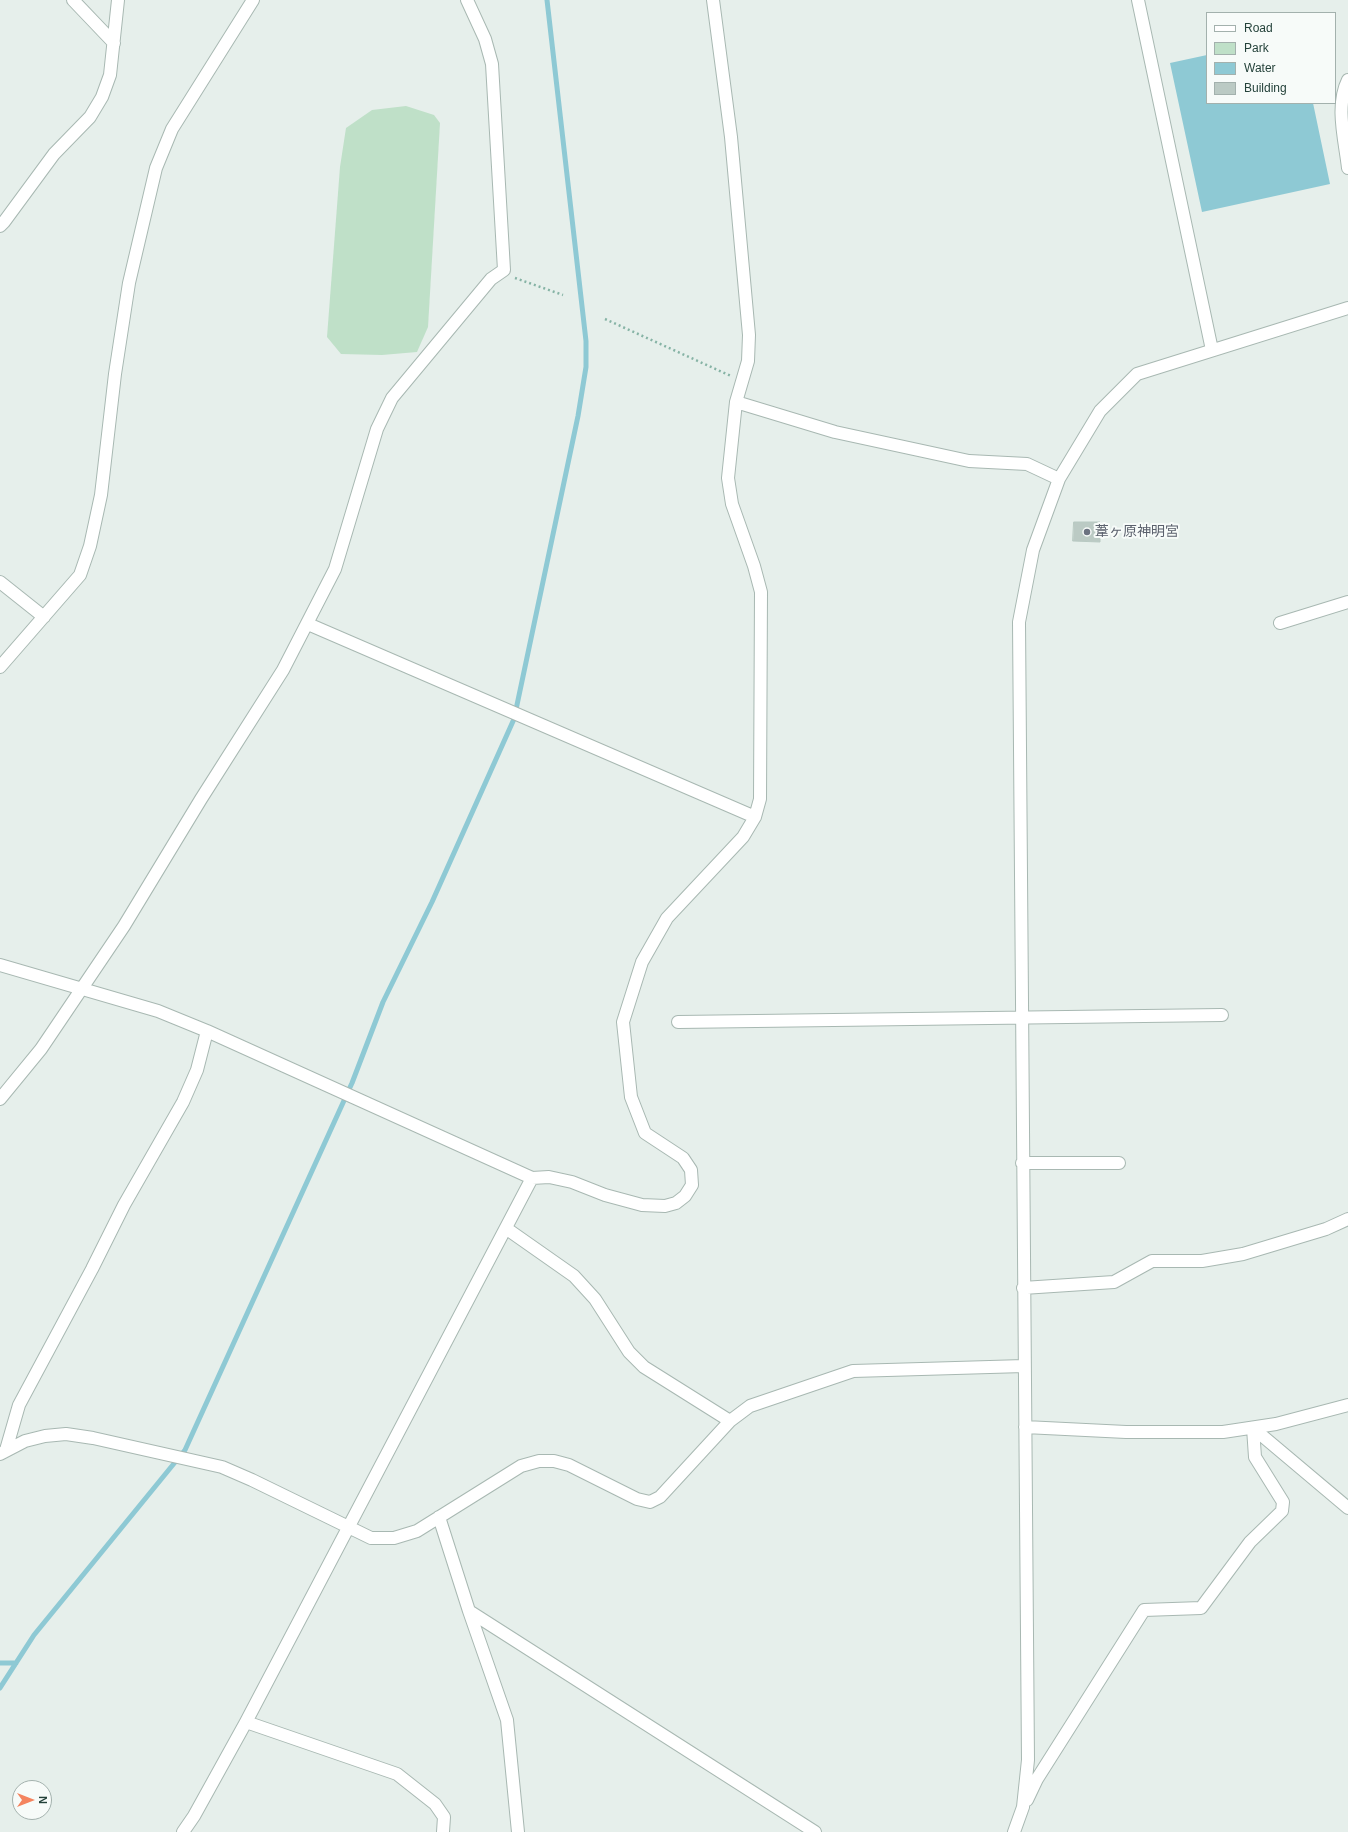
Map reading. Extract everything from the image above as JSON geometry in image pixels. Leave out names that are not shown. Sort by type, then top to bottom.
[{"type":"street","points":[[73,0],[114,43]]},
{"type":"street","points":[[0,226],[54,154],[90,117],[102,97],[110,75],[118,0]]},
{"type":"street","points":[[0,668],[80,576],[90,546],[101,495],[115,374],[129,283],[156,168],[172,129],[253,0]]},
{"type":"street","points":[[0,1099],[41,1049],[124,926],[201,799],[283,670],[335,569],[377,429],[392,398],[491,279],[504,270],[492,64],[485,39],[467,0]]},
{"type":"street","points":[[0,965],[158,1011],[207,1031],[532,1178],[549,1177],[572,1182],[605,1195],[642,1205],[665,1206],[676,1203],[686,1196],[692,1185],[691,1170],[683,1158],[645,1133],[631,1097],[623,1022],[642,962],[667,918],[743,837],[755,817],[760,799],[761,592],[731,497],[728,478],[736,402],[748,361],[749,335],[731,137],[713,0]]},
{"type":"street","points":[[1138,0],[1212,350]]},
{"type":"street","points":[[1348,80],[1345,86],[1342,114],[1348,168]]},
{"type":"street","points":[[1023,1807],[1028,1760],[1018,622],[1033,550],[1060,479],[1100,411],[1136,374],[1348,308]]},
{"type":"street","points":[[736,402],[842,434],[969,461],[1027,464],[1060,479]]},
{"type":"street","points":[[0,582],[44,617]]},
{"type":"street","points":[[1280,623],[1348,602]]},
{"type":"street","points":[[308,624],[755,817]]},
{"type":"street","points":[[678,1022],[1021,1017],[1222,1016]]},
{"type":"street","points":[[3,1452],[19,1405],[92,1269],[124,1204],[183,1102],[197,1070],[207,1031]]},
{"type":"street","points":[[1022,1164],[1119,1163]]},
{"type":"street","points":[[183,1832],[194,1816],[246,1722],[507,1229],[532,1178]]},
{"type":"street","points":[[1023,1288],[1114,1282],[1152,1261],[1202,1261],[1243,1254],[1326,1229],[1348,1220]]},
{"type":"street","points":[[507,1229],[574,1276],[595,1299],[630,1352],[644,1367],[730,1421]]},
{"type":"street","points":[[3,1452],[25,1441],[66,1434],[93,1438],[222,1467],[371,1538],[394,1538],[417,1531],[521,1466],[538,1461],[554,1461],[569,1465],[637,1499],[650,1502],[660,1497],[730,1421],[750,1406],[854,1371],[1024,1366]]},
{"type":"street","points":[[1025,1427],[1126,1432],[1223,1432],[1253,1428],[1348,1406]]},
{"type":"street","points":[[1253,1428],[1277,1450],[1348,1508]]},
{"type":"street","points":[[1014,1832],[1023,1807],[1037,1779],[1144,1610],[1201,1608],[1250,1542],[1282,1511],[1283,1502],[1255,1457],[1253,1428]]},
{"type":"street","points":[[439,1517],[469,1611],[507,1720],[518,1832]]},
{"type":"street","points":[[469,1611],[734,1778],[740,1785],[815,1832]]},
{"type":"street","points":[[246,1722],[397,1774],[435,1804],[444,1817],[443,1832]]},
{"type":"path","points":[[504,270],[511,277],[563,295]]},
{"type":"path","points":[[605,319],[742,381]]},
{"type":"green space","points":[[406,106],[434,115],[440,123],[428,327],[417,352],[382,355],[341,354],[327,337],[340,167],[346,128],[372,110]]},
{"type":"water","points":[[1206,55],[1206,104],[1313,104],[1330,184],[1202,212],[1170,63]]},
{"type":"building","name":"葦ヶ原神明宮","points":[[1074,522],[1100,522],[1100,542],[1073,541]]},
{"type":"waterway","points":[[0,1688],[34,1635],[185,1450],[352,1083],[383,1002],[432,902],[514,719],[578,416],[586,367],[586,341],[547,0]]},
{"type":"waterway","points":[[0,1663],[16,1663]]},
{"type":"place","name":"葦ヶ原神明宮","points":[[1087,532]]}]
